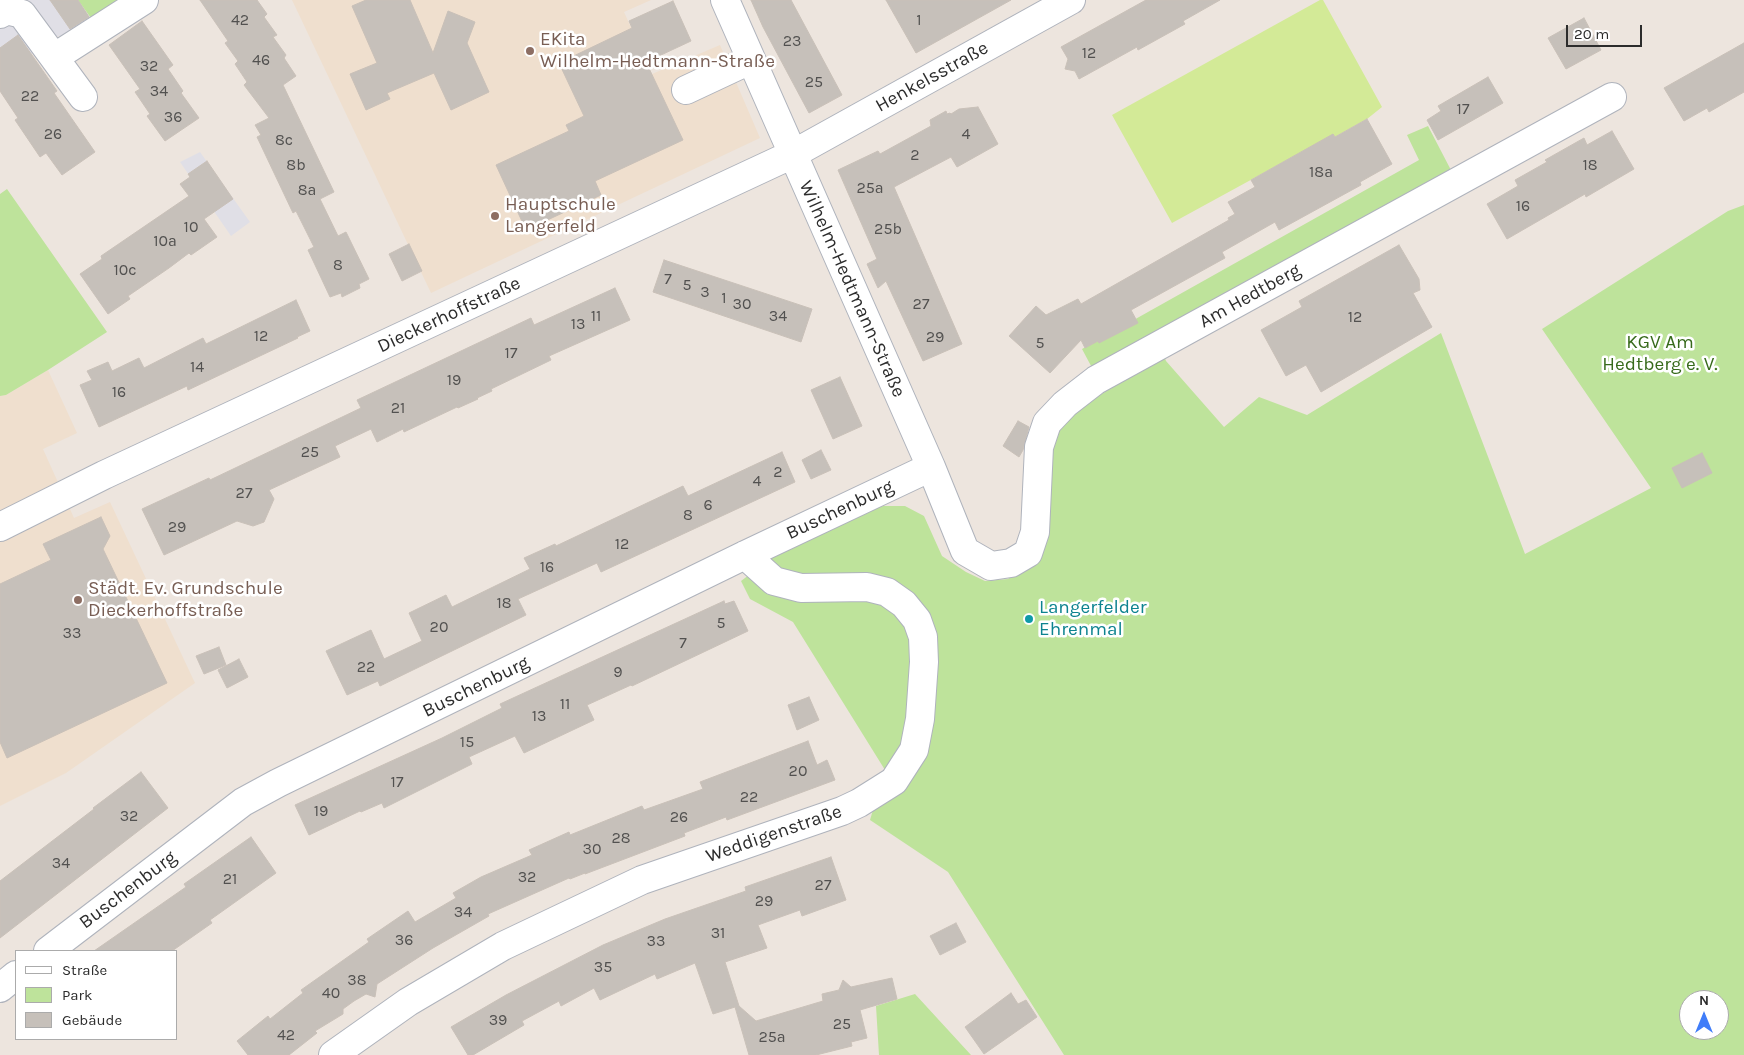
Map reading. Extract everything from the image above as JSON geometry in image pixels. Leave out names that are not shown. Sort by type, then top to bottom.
[{"type":"street","points":[[55,57],[144,0]]},
{"type":"street","name":"Wilhelm-Hedtmann-Straße","points":[[725,0],[931,467],[965,551],[991,566]]},
{"type":"street","name":"Henkelsstraße","points":[[793,154],[1071,0]]},
{"type":"street","points":[[0,14],[6,10],[22,14],[84,97]]},
{"type":"street","points":[[686,90],[750,60]]},
{"type":"street","name":"Am Hedtberg","points":[[991,566],[1011,563],[1028,553],[1035,532],[1039,447],[1047,423],[1065,404],[1096,380],[1612,97]]},
{"type":"street","name":"Dieckerhoffstraße","points":[[0,527],[104,476],[793,154]]},
{"type":"street","name":"Buschenburg","points":[[49,950],[243,802],[287,778],[745,555],[931,467]]},
{"type":"street","name":"Weddigenstraße","points":[[333,1055],[408,1002],[503,946],[642,880],[842,811],[859,803],[894,781],[914,750],[920,719],[924,654],[923,637],[917,620],[904,604],[888,592],[867,587],[801,588],[774,581],[745,555]]},
{"type":"street","points":[[0,988],[15,976]]},
{"type":"shaded area","points":[[27,0],[78,0],[93,21],[64,37],[55,36],[49,31]]},
{"type":"shaded area","name":"Hauptschule Langerfeld","points":[[292,0],[651,0],[624,12],[652,74],[720,45],[760,138],[431,293]]},
{"type":"shaded area","points":[[0,25],[16,25],[37,50],[0,76]]},
{"type":"shaded area","points":[[200,152],[250,222],[231,236],[180,162]]},
{"type":"shaded area","name":"Städt. Ev. Grundschule Dieckerhoffstraße","points":[[48,370],[77,433],[43,449],[74,518],[110,502],[195,683],[66,773],[0,806],[0,396],[6,395]]},
{"type":"green space","points":[[78,0],[126,0],[93,21]]},
{"type":"green space","points":[[1323,0],[1382,107],[1367,119],[1335,137],[1333,135],[1172,223],[1112,115]]},
{"type":"green space","name":"KGV Am Hedtberg e. V.","points":[[1428,126],[1453,174],[1158,340],[1166,361],[1224,427],[1259,397],[1307,415],[1441,333],[1525,554],[1651,488],[1542,329],[1728,211],[1744,205],[1744,1055],[1064,1055],[948,872],[870,820],[885,770],[793,622],[750,599],[741,581],[774,556],[863,513],[883,506],[905,506],[924,516],[942,556],[966,572],[985,581],[1008,579],[1029,561],[1047,450],[1067,413],[1105,392],[1082,349],[1419,160],[1407,135]]},
{"type":"green space","points":[[7,189],[107,332],[48,370],[6,395],[0,396],[0,194]]},
{"type":"green space","points":[[915,994],[971,1055],[879,1055],[876,1006]]},
{"type":"building","points":[[50,0],[78,0],[89,17],[70,29]]},
{"type":"building","points":[[200,0],[257,0],[267,14],[264,17],[277,35],[273,37],[286,55],[284,58],[296,76],[283,85],[334,192],[320,199],[338,236],[346,232],[369,279],[359,284],[360,288],[342,297],[341,293],[330,297],[308,250],[314,247],[296,211],[293,213],[257,137],[261,135],[255,125],[269,118],[244,85],[247,82],[235,64],[238,61],[225,43],[228,41]]},
{"type":"building","points":[[366,0],[410,0],[433,53],[448,11],[475,22],[467,43],[489,92],[451,110],[434,73],[387,93],[390,99],[366,110],[350,74],[377,63],[352,6]]},
{"type":"building","points":[[751,0],[791,0],[842,95],[809,113],[763,27]]},
{"type":"building","points":[[886,0],[1011,0],[916,53]]},
{"type":"building","points":[[1146,0],[1220,0],[1183,21],[1185,24],[1138,50],[1137,47],[1079,79],[1075,71],[1065,69],[1068,59],[1061,47]]},
{"type":"building","points":[[673,1],[691,41],[646,62],[683,140],[595,181],[601,195],[526,230],[496,165],[569,131],[566,125],[584,116],[559,63],[632,28],[629,21]]},
{"type":"building","points":[[1584,18],[1601,50],[1566,69],[1548,38]]},
{"type":"building","points":[[142,21],[173,65],[168,69],[183,91],[181,93],[199,118],[165,141],[147,116],[150,114],[135,92],[140,89],[109,45]]},
{"type":"building","points":[[18,35],[57,91],[54,93],[95,152],[62,175],[46,153],[40,157],[15,120],[18,118],[0,91],[0,48]]},
{"type":"building","points":[[1744,43],[1744,92],[1709,112],[1707,108],[1684,121],[1664,88]]},
{"type":"building","points":[[1488,77],[1503,103],[1438,140],[1427,120],[1441,111],[1438,106]]},
{"type":"building","points":[[978,107],[998,144],[957,167],[951,157],[894,187],[962,344],[923,361],[886,281],[878,288],[867,264],[877,259],[838,170],[878,151],[880,154],[931,126],[930,120],[946,111],[947,114],[951,114],[959,109]]},
{"type":"building","points":[[1367,119],[1392,164],[1360,182],[1361,185],[1279,230],[1275,222],[1222,252],[1225,258],[1131,310],[1138,323],[1085,348],[1081,340],[1050,373],[1009,336],[1036,306],[1046,315],[1078,299],[1081,304],[1229,220],[1228,218],[1235,214],[1228,202],[1255,187],[1251,180],[1333,134],[1335,137]]},
{"type":"building","points":[[1612,131],[1634,169],[1586,197],[1585,194],[1507,239],[1487,204],[1518,186],[1515,180],[1547,162],[1545,160],[1584,138],[1587,145]]},
{"type":"building","points":[[207,161],[233,199],[204,219],[217,237],[191,255],[189,253],[128,296],[130,299],[108,314],[80,274],[102,259],[101,256],[189,196],[180,184],[190,177],[188,174]]},
{"type":"building","points":[[409,244],[422,271],[402,281],[389,254]]},
{"type":"building","points":[[1399,245],[1419,279],[1420,290],[1413,293],[1432,327],[1321,392],[1306,365],[1286,376],[1261,330],[1302,307],[1299,301]]},
{"type":"building","points":[[664,260],[812,309],[801,342],[653,292]]},
{"type":"building","points":[[615,288],[630,320],[549,356],[551,360],[491,389],[492,391],[478,399],[404,432],[403,429],[377,442],[371,429],[335,446],[340,457],[269,490],[274,499],[264,522],[253,526],[237,521],[164,555],[142,509],[209,478],[210,480],[361,408],[357,400],[531,318],[534,325]]},
{"type":"building","points":[[296,300],[310,331],[188,390],[187,386],[99,427],[80,385],[92,380],[87,371],[108,362],[112,371],[139,358],[144,368],[203,338],[206,344]]},
{"type":"building","points":[[840,377],[862,426],[833,439],[811,390]]},
{"type":"building","points":[[1018,421],[1029,427],[1023,450],[1019,457],[1003,446]]},
{"type":"building","points":[[821,450],[831,470],[811,479],[802,460]]},
{"type":"building","points":[[782,452],[795,482],[601,572],[597,563],[518,599],[526,615],[380,686],[378,681],[347,695],[326,651],[371,630],[384,659],[422,641],[409,613],[446,595],[452,607],[530,569],[524,558],[555,544],[556,546],[683,486],[688,496]]},
{"type":"building","points":[[1702,453],[1712,473],[1682,488],[1672,468]]},
{"type":"building","points":[[101,517],[110,536],[103,549],[167,683],[7,758],[0,742],[0,584],[51,560],[43,544]]},
{"type":"building","points":[[724,601],[725,604],[734,601],[748,631],[632,686],[587,705],[594,720],[524,753],[515,736],[469,757],[472,764],[384,808],[382,803],[360,811],[309,835],[295,805],[442,738],[502,708],[500,704]]},
{"type":"building","points":[[219,647],[226,665],[204,674],[196,656]]},
{"type":"building","points":[[239,659],[248,677],[227,688],[218,670]]},
{"type":"building","points":[[809,697],[819,720],[797,730],[788,705]]},
{"type":"building","points":[[808,741],[817,765],[827,760],[835,780],[727,820],[726,817],[684,833],[685,836],[585,874],[569,878],[488,914],[489,916],[433,948],[377,984],[375,997],[366,994],[354,1001],[343,1009],[343,1014],[315,1031],[317,1033],[289,1055],[248,1055],[237,1041],[268,1016],[270,1019],[303,993],[301,990],[369,942],[367,939],[408,911],[415,922],[456,898],[453,893],[481,877],[532,855],[529,850],[569,832],[570,835],[642,806],[644,810],[703,789],[700,782]]},
{"type":"building","points":[[141,772],[168,808],[0,938],[0,881]]},
{"type":"building","points":[[251,837],[276,873],[210,920],[212,923],[173,950],[95,950],[186,887],[184,884]]},
{"type":"building","points":[[831,857],[846,900],[802,916],[800,910],[758,925],[767,948],[725,962],[739,1006],[756,1021],[823,1001],[822,994],[839,990],[843,980],[851,987],[892,978],[897,999],[860,1010],[867,1038],[851,1042],[852,1046],[816,1055],[749,1055],[735,1007],[713,1014],[695,963],[657,979],[655,974],[600,1000],[594,988],[561,1006],[559,1001],[522,1021],[524,1025],[473,1055],[468,1055],[451,1027],[506,995],[603,945],[665,919],[746,891],[745,887]]},
{"type":"building","points":[[956,923],[966,942],[940,955],[930,936]]},
{"type":"building","points":[[1011,993],[1018,1004],[1026,1000],[1037,1017],[984,1054],[965,1027]]},
{"type":"place","name":"EKita Wilhelm-Hedtmann-Straße","points":[[530,51]]},
{"type":"place","name":"Hauptschule Langerfeld","points":[[495,216]]},
{"type":"place","name":"Städt. Ev. Grundschule Dieckerhoffstraße","points":[[78,600]]},
{"type":"place","name":"Langerfelder Ehrenmal","points":[[1029,619]]}]
